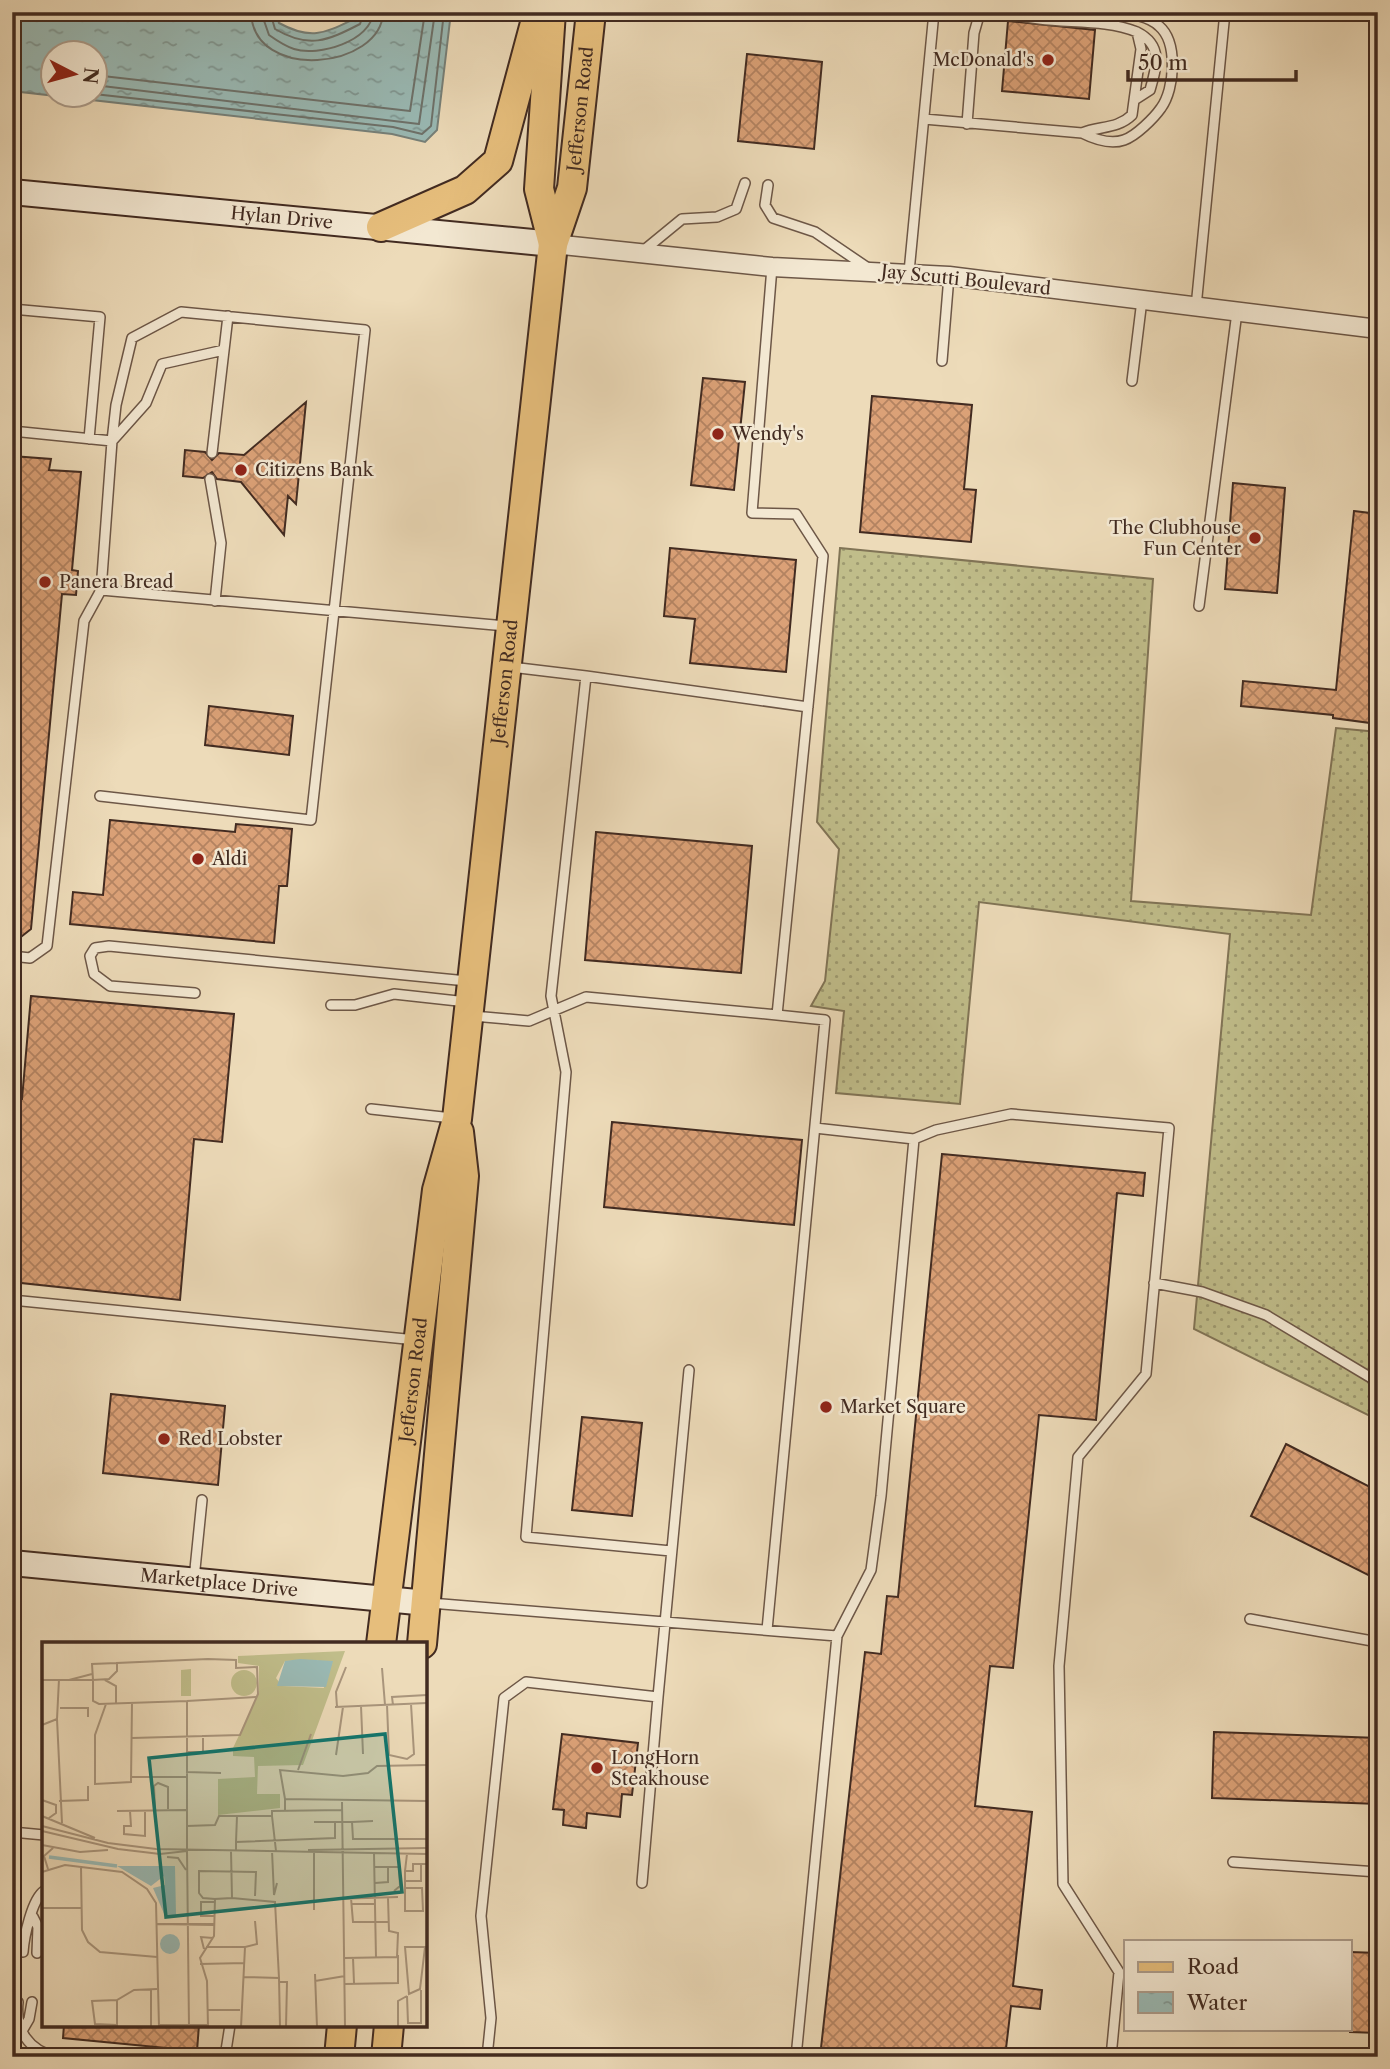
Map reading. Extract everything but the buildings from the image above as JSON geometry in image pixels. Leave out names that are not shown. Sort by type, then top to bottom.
[{"type":"main road","points":[[381,227],[465,190],[498,161],[538,12]]},
{"type":"main road","name":"Jefferson Road","points":[[551,12],[539,188],[553,244]]},
{"type":"main road","name":"Jefferson Road","points":[[382,1642],[437,1190],[457,1119],[553,244],[572,188],[591,12]]},
{"type":"main road","name":"Hylan Drive","points":[[12,192],[553,244]]},
{"type":"main road","name":"Jefferson Road","points":[[422,1642],[464,1177],[457,1119]]},
{"type":"main road","name":"Marketplace Drive","points":[[12,1563],[427,1603]]},
{"type":"main road","points":[[339,2057],[342,2027]]},
{"type":"main road","points":[[386,2057],[389,2027]]},
{"type":"street","name":"Jay Scutti Boulevard","points":[[553,244],[772,267],[949,276],[1378,329]]},
{"type":"lane","points":[[909,272],[934,12]]},
{"type":"lane","points":[[967,124],[974,33],[980,12]]},
{"type":"lane","points":[[1008,12],[1023,18],[1114,26],[1151,39],[1157,51],[1150,90],[1136,99]]},
{"type":"lane","points":[[924,119],[1082,133],[1099,141],[1123,140],[1162,108],[1168,93],[1172,57],[1169,41],[1161,27],[1148,18],[1113,12]]},
{"type":"lane","points":[[1196,307],[1225,12]]},
{"type":"lane","points":[[1082,133],[1100,126],[1125,122],[1132,115],[1141,49],[1137,32]]},
{"type":"lane","points":[[640,253],[682,219],[717,217],[736,209],[745,183]]},
{"type":"lane","points":[[768,185],[765,205],[773,218],[815,232],[873,271]]},
{"type":"lane","points":[[772,267],[752,513],[796,514],[823,556],[777,1015]]},
{"type":"lane","points":[[942,361],[949,276]]},
{"type":"lane","points":[[1132,381],[1142,300]]},
{"type":"lane","points":[[12,309],[100,317],[89,439]]},
{"type":"lane","points":[[12,956],[30,958],[47,946],[84,621],[101,590],[116,405],[132,338],[181,312],[365,330],[311,820],[100,796]]},
{"type":"lane","points":[[1199,606],[1237,312]]},
{"type":"lane","points":[[212,453],[228,316]]},
{"type":"lane","points":[[112,442],[146,403],[162,364],[224,350]]},
{"type":"lane","points":[[12,431],[112,442]]},
{"type":"lane","points":[[210,479],[220,544],[215,601]]},
{"type":"lane","points":[[101,590],[511,626]]},
{"type":"lane","points":[[507,667],[808,707]]},
{"type":"lane","points":[[586,676],[551,996],[566,1072],[526,1537],[671,1551]]},
{"type":"lane","points":[[195,993],[110,986],[94,974],[90,956],[95,948],[109,946],[471,999],[529,1021],[586,997],[825,1020],[767,1630]]},
{"type":"lane","points":[[331,1005],[355,1005],[394,994],[471,999]]},
{"type":"lane","points":[[371,1109],[457,1119]]},
{"type":"lane","points":[[815,1128],[914,1139],[936,1130],[1011,1114],[1169,1128],[1146,1374],[1078,1457],[1059,1666],[1063,1884],[1119,1972],[1111,2057]]},
{"type":"lane","points":[[796,2057],[837,1636],[871,1570],[881,1496],[914,1139]]},
{"type":"lane","points":[[1154,1283],[1202,1292],[1266,1315],[1378,1382]]},
{"type":"lane","points":[[12,1300],[418,1340]]},
{"type":"lane","points":[[642,1883],[689,1370]]},
{"type":"lane","points":[[194,1580],[202,1500]]},
{"type":"lane","points":[[427,1603],[837,1636]]},
{"type":"lane","points":[[1250,1619],[1378,1642]]},
{"type":"lane","points":[[487,2057],[491,2018],[481,1916],[504,1698],[526,1682],[659,1697]]},
{"type":"lane","points":[[12,1832],[42,1835]]},
{"type":"lane","points":[[1233,1862],[1378,1872]]},
{"type":"lane","points":[[23,1952],[25,1925],[33,1917],[37,1897],[42,1893]]},
{"type":"lane","points":[[33,1917],[38,1927],[37,1953]]},
{"type":"lane","points":[[18,2002],[16,2021],[22,2031],[35,2048],[56,2057]]},
{"type":"lane","points":[[22,2031],[29,2019],[32,2002]]},
{"type":"lane","points":[[225,2057],[230,2027]]},
{"type":"shaded area","points":[[840,548],[1153,579],[1131,901],[1311,915],[1336,728],[1378,732],[1378,1420],[1194,1329],[1230,934],[979,902],[960,1104],[836,1093],[844,1011],[811,1006],[825,981],[839,849],[817,822]]},
{"type":"water","points":[[12,12],[276,12],[279,23],[291,29],[318,33],[356,18],[357,12],[451,12],[437,130],[425,142],[392,134],[108,102],[108,38],[38,38],[38,94],[12,91]]},
{"type":"place","name":"McDonald's","points":[[1048,60]]},
{"type":"place","name":"Wendy's","points":[[718,434]]},
{"type":"place","name":"Citizens Bank","points":[[241,470]]},
{"type":"place","name":"The Clubhouse Fun Center","points":[[1255,538]]},
{"type":"place","name":"Panera Bread","points":[[45,582]]},
{"type":"place","name":"Aldi","points":[[198,859]]},
{"type":"place","name":"Market Square","points":[[826,1407]]},
{"type":"place","name":"Red Lobster","points":[[164,1439]]},
{"type":"place","name":"LongHorn Steakhouse","points":[[597,1768]]}]
